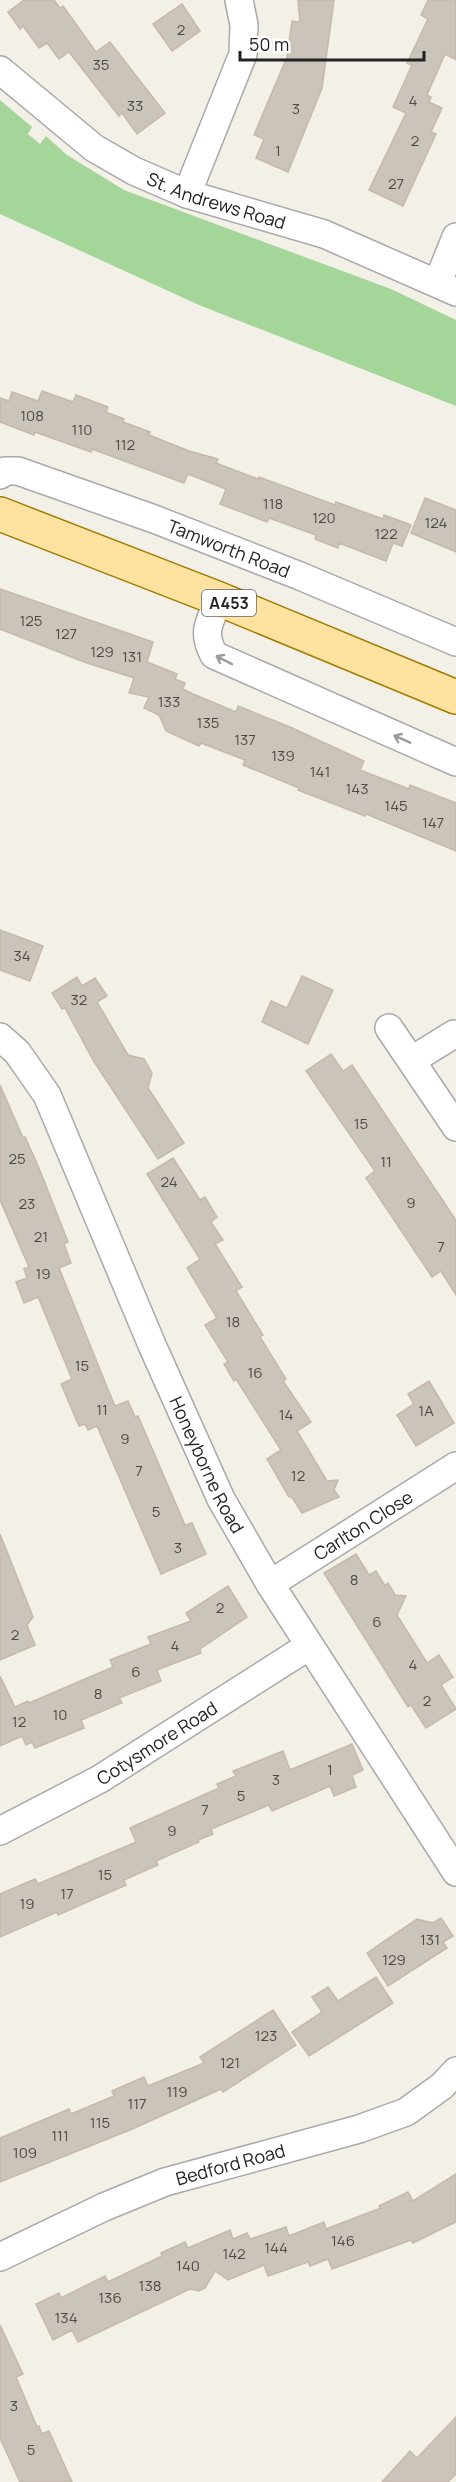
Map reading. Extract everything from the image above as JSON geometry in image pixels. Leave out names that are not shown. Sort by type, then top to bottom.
[{"type":"main road","name":"A453","points":[[0,514],[219,598],[456,697]]},
{"type":"street","points":[[188,194],[243,54],[244,25],[239,0]]},
{"type":"street","name":"St. Andrews Road","points":[[0,70],[93,148],[134,171],[188,194],[324,234],[447,287]]},
{"type":"street","points":[[447,287],[456,237]]},
{"type":"street","name":"Tamworth Road","points":[[0,475],[4,471],[18,471],[154,519],[300,576],[456,642]]},
{"type":"street","points":[[219,598],[207,631],[207,642],[214,655],[456,762]]},
{"type":"street","points":[[389,1028],[456,1127]]},
{"type":"street","points":[[412,1060],[454,1034]]},
{"type":"street","name":"Honeyborne Road","points":[[0,1037],[17,1052],[47,1095],[152,1345],[221,1499],[309,1646],[456,1872]]},
{"type":"street","name":"Carlton Close","points":[[270,1584],[456,1466]]},
{"type":"street","name":"Cotysmore Road","points":[[2,1826],[100,1779],[309,1646]]},
{"type":"street","name":"Bedford Road","points":[[0,2257],[104,2207],[165,2182],[359,2129],[406,2112],[442,2086],[456,2071]]},
{"type":"green space","points":[[0,100],[32,127],[28,134],[40,144],[46,136],[67,155],[124,190],[391,289],[456,320],[456,406],[199,305],[0,214]]},
{"type":"building","points":[[24,0],[54,0],[60,8],[63,6],[96,52],[110,42],[165,113],[137,134],[122,113],[119,116],[69,52],[59,59],[47,43],[39,48],[23,26],[20,29],[8,12]]},
{"type":"building","points":[[298,0],[334,0],[322,88],[288,172],[256,158],[264,139],[254,135],[287,57],[292,21],[300,22]]},
{"type":"building","points":[[428,0],[456,0],[456,60],[445,54],[427,95],[431,97],[429,102],[442,108],[431,132],[436,134],[403,206],[369,190],[406,113],[393,107],[412,65],[407,63],[428,19],[421,15]]},
{"type":"building","points":[[182,4],[200,31],[172,51],[153,24]]},
{"type":"building","points":[[42,391],[73,402],[76,395],[108,407],[106,412],[124,419],[123,422],[150,432],[149,435],[189,451],[218,459],[216,463],[258,479],[259,477],[335,505],[336,502],[383,519],[384,515],[411,525],[402,546],[393,543],[386,561],[339,543],[338,548],[315,539],[316,535],[269,518],[267,522],[220,504],[226,489],[188,474],[184,483],[92,449],[91,452],[0,422],[0,398],[9,401],[12,392],[38,401]]},
{"type":"building","points":[[425,498],[456,510],[456,552],[411,533]]},
{"type":"building","points":[[0,589],[153,642],[147,662],[177,674],[175,679],[185,683],[183,689],[236,712],[238,706],[290,727],[364,761],[360,770],[409,789],[410,785],[456,803],[456,851],[366,814],[365,816],[298,790],[299,788],[243,765],[245,760],[201,743],[199,746],[166,731],[159,715],[144,708],[149,697],[129,693],[134,678],[84,662],[0,629]]},
{"type":"building","points":[[0,930],[43,946],[30,981],[0,970]]},
{"type":"building","points":[[302,976],[333,990],[308,1044],[262,1022],[271,1001],[287,1008]]},
{"type":"building","points":[[77,977],[82,986],[95,978],[107,996],[97,1002],[128,1055],[144,1059],[152,1073],[148,1088],[184,1143],[158,1159],[93,1060],[65,1008],[62,1009],[52,993]]},
{"type":"building","points":[[331,1054],[343,1071],[352,1065],[456,1220],[456,1295],[441,1271],[432,1277],[366,1178],[375,1171],[306,1071]]},
{"type":"building","points":[[0,1085],[39,1168],[68,1242],[64,1244],[71,1263],[59,1268],[115,1406],[128,1401],[135,1417],[138,1416],[185,1525],[192,1523],[206,1554],[161,1574],[97,1426],[88,1430],[85,1424],[79,1426],[61,1384],[72,1379],[38,1297],[24,1303],[16,1282],[27,1278],[24,1269],[29,1267],[0,1200]]},
{"type":"building","points":[[173,1158],[200,1200],[205,1197],[217,1217],[211,1222],[223,1240],[215,1244],[242,1287],[236,1291],[263,1335],[260,1337],[286,1379],[283,1381],[311,1422],[297,1431],[327,1481],[338,1480],[334,1490],[339,1497],[302,1513],[291,1496],[289,1497],[267,1459],[281,1450],[236,1379],[234,1381],[224,1364],[228,1362],[205,1325],[217,1318],[187,1268],[200,1259],[147,1174]]},
{"type":"building","points":[[429,1381],[454,1423],[416,1446],[397,1415],[414,1404],[408,1394]]},
{"type":"building","points":[[0,1534],[33,1617],[27,1625],[35,1645],[0,1660]]},
{"type":"building","points":[[356,1554],[369,1575],[376,1571],[385,1586],[388,1583],[395,1595],[406,1596],[397,1615],[427,1663],[439,1655],[453,1677],[441,1685],[456,1709],[426,1728],[411,1705],[408,1707],[324,1573]]},
{"type":"building","points":[[228,1586],[247,1617],[200,1649],[201,1653],[157,1670],[161,1681],[119,1698],[122,1703],[81,1720],[84,1728],[35,1748],[32,1742],[26,1745],[22,1736],[0,1746],[0,1676],[15,1707],[28,1701],[29,1703],[113,1667],[110,1660],[151,1644],[148,1637],[191,1621],[186,1613]]},
{"type":"building","points":[[352,1744],[363,1770],[352,1775],[356,1787],[334,1796],[330,1786],[272,1811],[269,1805],[211,1829],[213,1834],[156,1861],[158,1865],[124,1880],[126,1885],[0,1937],[0,1894],[35,1879],[38,1884],[136,1842],[130,1828],[219,1788],[217,1784],[236,1776],[233,1771],[283,1751],[290,1770]]},
{"type":"building","points":[[441,1918],[453,1936],[443,1942],[447,1948],[388,1986],[367,1953],[417,1919],[433,1923]]},
{"type":"building","points":[[376,1977],[393,2003],[309,2056],[292,2032],[322,2012],[312,1997],[328,1987],[338,2001]]},
{"type":"building","points":[[273,2010],[296,2045],[223,2092],[221,2089],[130,2130],[0,2182],[0,2138],[69,2109],[71,2114],[114,2096],[112,2091],[144,2077],[148,2086],[204,2063],[200,2057]]},
{"type":"building","points":[[456,2174],[456,2222],[413,2243],[411,2240],[332,2269],[328,2259],[310,2266],[308,2262],[268,2276],[264,2265],[228,2280],[215,2271],[205,2288],[199,2291],[190,2289],[78,2342],[72,2330],[53,2340],[36,2304],[59,2293],[61,2298],[105,2276],[108,2282],[162,2256],[161,2253],[185,2242],[188,2248],[230,2230],[233,2239],[247,2233],[250,2239],[286,2227],[289,2236],[324,2222],[326,2229],[381,2208],[379,2206],[408,2192],[413,2201]]},
{"type":"building","points":[[0,2325],[23,2374],[16,2377],[37,2427],[39,2426],[42,2434],[49,2431],[72,2482],[20,2482],[0,2438]]},
{"type":"building","points":[[456,2417],[456,2474],[448,2482],[382,2482],[410,2451],[417,2458]]}]
